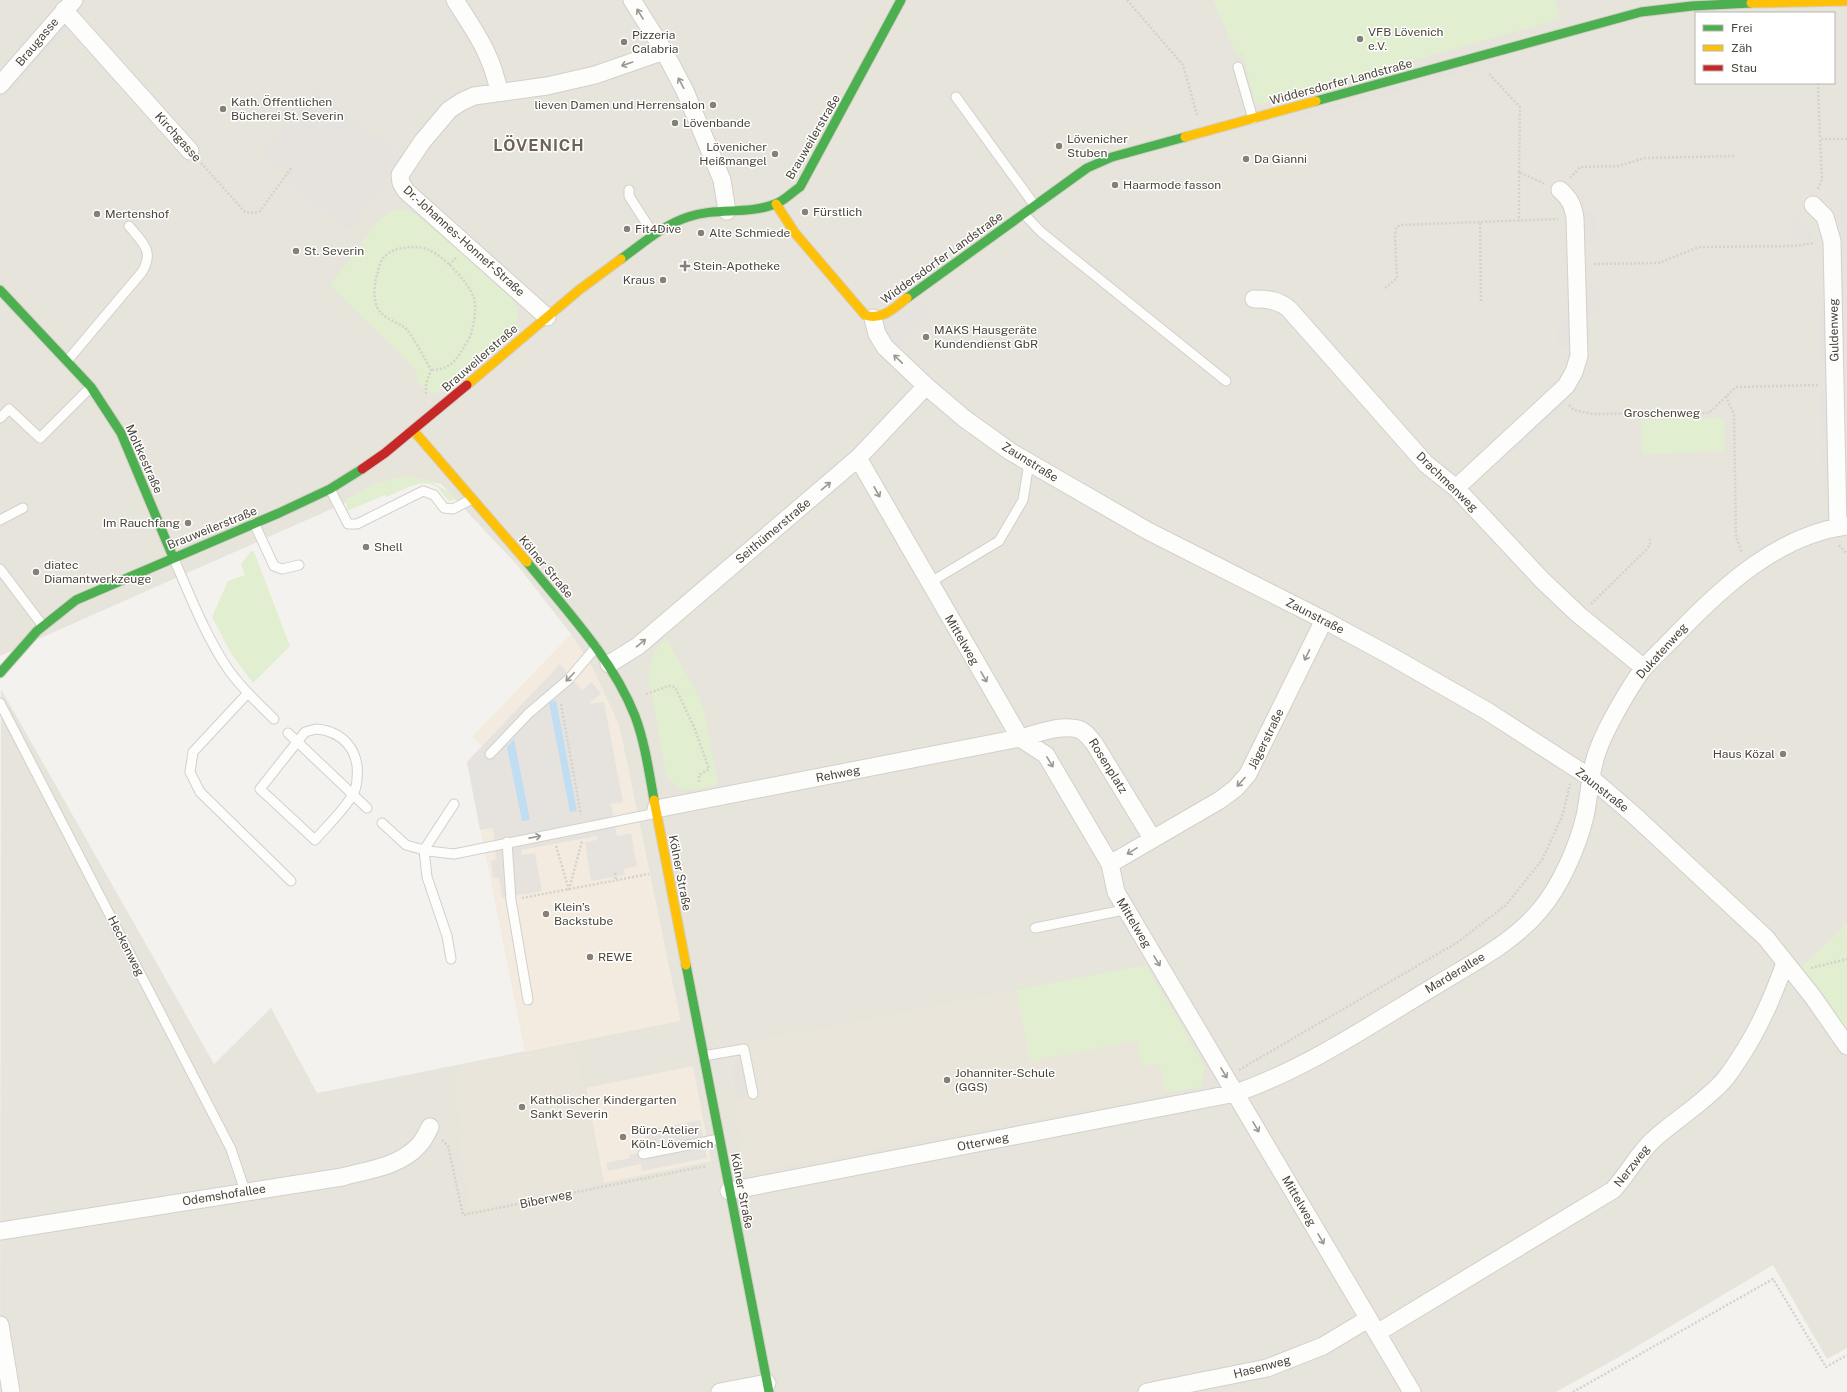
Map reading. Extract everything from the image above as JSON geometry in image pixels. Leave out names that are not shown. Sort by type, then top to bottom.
[{"type":"street","points":[[455,0],[484,46],[495,71],[498,92]]},
{"type":"street","points":[[632,0],[664,51],[685,91],[722,180],[727,211]]},
{"type":"street","name":"Brauweilerstraße","points":[[0,672],[18,650],[43,626],[76,600],[330,489],[385,453],[579,290],[654,235],[687,217],[711,212],[754,210],[776,204],[791,195],[804,181],[901,0]]},
{"type":"street","name":"Widdersdorfer Landstraße","points":[[873,318],[882,316],[1087,168],[1106,160],[1669,3],[1847,2]]},
{"type":"street","name":"Braugasse","points":[[0,85],[69,5]]},
{"type":"street","name":"Kirchgasse","points":[[69,5],[190,151]]},
{"type":"street","name":"Dr.-Johannes-Honnef-Straße","points":[[546,317],[406,191],[401,183],[400,175],[422,142],[449,110],[474,96],[547,86],[595,75],[664,51]]},
{"type":"street","points":[[1456,488],[1558,394],[1566,386],[1574,372],[1579,356],[1574,218],[1573,207],[1569,198],[1560,190]]},
{"type":"street","points":[[776,204],[795,233],[865,315],[873,318]]},
{"type":"street","name":"Guldenweg","points":[[1813,205],[1825,217],[1832,241],[1835,384],[1843,527]]},
{"type":"street","name":"Moltkestraße","points":[[1,294],[91,387],[121,433],[172,557]]},
{"type":"street","name":"Drachmenweg","points":[[1254,299],[1268,299],[1281,302],[1289,309],[1426,464],[1456,488],[1542,580],[1579,615],[1644,668]]},
{"type":"street","name":"Zaunstraße","points":[[873,318],[877,334],[886,347],[926,386],[965,419],[1029,463],[1148,531],[1324,620],[1487,711],[1591,778],[1636,817],[1766,938],[1813,997],[1847,1046]]},
{"type":"street","name":"Seithümerstraße","points":[[609,664],[638,646],[858,458],[926,386]]},
{"type":"street","name":"Kölner Straße","points":[[413,430],[435,458],[472,499],[596,647],[609,664],[629,700],[642,737],[768,1388]]},
{"type":"street","name":"Mittelweg","points":[[858,458],[1020,738],[1046,755],[1110,864],[1116,892],[1125,908],[1412,1392]]},
{"type":"street","name":"Dukatenweg","points":[[1591,778],[1599,747],[1626,694],[1644,668],[1698,613],[1752,566],[1794,543],[1843,527]]},
{"type":"street","name":"Jägerstraße","points":[[1110,864],[1152,838],[1220,800],[1236,788],[1248,774],[1324,620]]},
{"type":"street","name":"Rosenplatz","points":[[1020,738],[1066,728],[1078,729],[1086,733],[1094,742],[1152,838]]},
{"type":"street","name":"Rehweg","points":[[656,811],[701,800],[1020,738]]},
{"type":"street","name":"Marderallee","points":[[1236,1093],[1263,1084],[1341,1043],[1514,937],[1541,910],[1556,888],[1573,852],[1584,818],[1591,778]]},
{"type":"street","name":"Nerzweg","points":[[1377,1333],[1613,1190],[1625,1177],[1642,1152],[1653,1140],[1693,1109],[1726,1078],[1750,1042],[1772,1000],[1785,963]]},
{"type":"street","name":"Otterweg","points":[[729,1191],[1236,1093]]},
{"type":"street","name":"Odemshofallee","points":[[0,1231],[342,1177],[404,1158],[420,1145],[430,1126]]},
{"type":"street","name":"Hasenweg","points":[[1147,1392],[1268,1368],[1323,1346],[1368,1319]]},
{"type":"street","points":[[0,1325],[11,1392]]},
{"type":"street","points":[[720,1392],[768,1388]]},
{"type":"lane","points":[[1238,67],[1253,119]]},
{"type":"lane","points":[[956,97],[1035,206]]},
{"type":"lane","points":[[629,190],[629,196],[654,235]]},
{"type":"lane","points":[[1024,214],[1041,232],[1226,381]]},
{"type":"lane","points":[[66,361],[148,263],[149,255],[146,248],[129,226]]},
{"type":"lane","points":[[0,418],[9,409],[40,438],[91,387]]},
{"type":"lane","points":[[929,583],[999,541],[1023,500],[1029,463]]},
{"type":"lane","points":[[330,489],[348,524],[357,524],[422,491],[434,495],[444,508],[453,509],[472,499]]},
{"type":"lane","points":[[0,520],[23,508]]},
{"type":"lane","points":[[254,523],[274,566],[282,569],[299,565]]},
{"type":"lane","points":[[172,557],[209,638],[228,669],[248,694],[274,719]]},
{"type":"lane","points":[[0,569],[43,626]]},
{"type":"lane","points":[[490,754],[529,713],[569,679],[596,647]]},
{"type":"lane","points":[[248,694],[193,752],[190,772],[200,792],[291,881]]},
{"type":"lane","name":"Heckenweg","points":[[0,703],[231,1149],[246,1191]]},
{"type":"lane","points":[[316,729],[327,730],[338,734],[350,745],[356,758],[358,768],[357,782],[353,795],[314,840],[260,789],[297,742],[305,732],[316,729]]},
{"type":"lane","points":[[288,733],[367,808]]},
{"type":"lane","points":[[451,959],[447,936],[427,877],[424,850],[454,804]]},
{"type":"lane","points":[[382,822],[406,845],[424,850],[454,854],[656,811]]},
{"type":"lane","points":[[507,842],[511,900],[528,1000]]},
{"type":"lane","points":[[1035,928],[1119,911],[1125,908]]},
{"type":"lane","points":[[703,1056],[744,1049],[753,1094]]},
{"type":"lane","points":[[643,1154],[719,1139]]},
{"type":"path","points":[[1127,0],[1183,65],[1202,132]]},
{"type":"path","points":[[1474,58],[1520,107],[1519,221]]},
{"type":"path","points":[[1813,205],[1822,179],[1818,84]]},
{"type":"path","points":[[1820,139],[1847,139]]},
{"type":"path","name":"Kirchgasse","points":[[190,151],[245,212],[254,214],[260,211],[292,168]]},
{"type":"path","points":[[1519,172],[1560,190],[1580,167],[1618,166],[1645,158],[1734,156]]},
{"type":"path","points":[[1385,288],[1397,278],[1395,236],[1396,228],[1400,225],[1480,223],[1574,218]]},
{"type":"path","points":[[1480,223],[1481,302]]},
{"type":"path","points":[[1576,264],[1659,263],[1699,248],[1793,246],[1832,241]]},
{"type":"path","points":[[415,246],[430,250],[450,265],[469,288],[474,300],[475,317],[470,338],[453,362],[443,369],[431,370],[406,328],[385,317],[378,308],[374,282],[380,265],[386,255],[400,248],[415,246]]},
{"type":"path","name":"Groschenweg","points":[[1558,394],[1574,410],[1592,414],[1709,413],[1736,387],[1835,384]]},
{"type":"path","points":[[1726,396],[1734,415],[1736,537],[1740,549],[1752,566]]},
{"type":"path","points":[[1579,615],[1647,549],[1650,545],[1650,537]]},
{"type":"path","points":[[629,700],[669,686],[675,688],[694,727],[709,769],[698,778],[701,800]]},
{"type":"path","points":[[558,687],[584,827],[569,890]]},
{"type":"path","points":[[1227,1078],[1458,942],[1506,905],[1542,860],[1563,814],[1574,768]]},
{"type":"path","points":[[553,833],[569,890]]},
{"type":"path","points":[[511,900],[667,871]]},
{"type":"path","points":[[614,873],[616,881]]},
{"type":"path","points":[[1809,969],[1847,958]]},
{"type":"path","name":"Biberweg","points":[[430,1126],[448,1146],[463,1215],[724,1162]]},
{"type":"path","points":[[1573,1392],[1772,1279],[1826,1367],[1847,1355]]},
{"type":"shaded area","points":[[0,0],[1847,0],[1847,924],[1801,968],[1847,1036],[1847,1348],[1827,1359],[1773,1265],[1619,1357],[1556,1392],[0,1392],[1,689],[214,1064],[271,1008],[317,1093],[680,1020],[619,725],[592,667],[571,634],[518,566],[441,484],[407,477],[0,656]]},
{"type":"shaded area","points":[[61,24],[65,28],[30,71],[0,102],[0,96]]},
{"type":"shaded area","points":[[1498,58],[1499,62],[1286,123],[1285,118]]},
{"type":"shaded area","points":[[314,88],[404,158],[349,230],[287,183],[289,175],[263,155]]},
{"type":"shaded area","points":[[1837,195],[1847,195],[1847,402],[1842,402],[1840,201]]},
{"type":"shaded area","points":[[1584,213],[1597,213],[1598,244],[1585,244]]},
{"type":"shaded area","points":[[1794,214],[1805,226],[1812,229],[1812,242],[1793,241]]},
{"type":"shaded area","points":[[1585,284],[1598,284],[1599,314],[1586,315]]},
{"type":"shaded area","points":[[922,300],[929,312],[898,349],[884,328]]},
{"type":"shaded area","points":[[1819,310],[1824,310],[1825,366],[1820,366]]},
{"type":"shaded area","points":[[1557,322],[1569,322],[1570,347],[1557,347]]},
{"type":"shaded area","points":[[1820,391],[1825,391],[1826,442],[1821,442]]},
{"type":"shaded area","points":[[1558,404],[1562,408],[1506,457],[1503,454]]},
{"type":"shaded area","points":[[1821,446],[1826,446],[1827,493],[1822,493]]},
{"type":"shaded area","points":[[571,634],[592,667],[619,725],[680,1021],[525,1052],[467,762],[482,746],[472,737]]},
{"type":"shaded area","points":[[560,664],[582,690],[592,682],[601,694],[590,702],[591,704],[604,702],[623,802],[611,804],[617,836],[631,833],[637,866],[624,869],[625,875],[591,881],[585,842],[597,840],[597,836],[521,850],[522,855],[535,853],[542,891],[502,898],[499,878],[493,878],[491,861],[496,860],[493,828],[480,830],[467,762]]},
{"type":"shaded area","name":"Johanniter-Schule (GGS)","points":[[1016,990],[1030,1061],[1137,1041],[1160,1064],[1166,1093],[744,1174],[739,1150],[742,1143],[726,1061],[722,1059],[717,1048]]},
{"type":"shaded area","name":"Katholischer Kindergarten Sankt Severin","points":[[574,1044],[602,1183],[470,1209],[459,1141],[463,1135],[453,1080],[461,1066]]},
{"type":"shaded area","points":[[740,1057],[747,1091],[737,1101],[731,1068]]},
{"type":"shaded area","points":[[693,1066],[711,1161],[604,1183],[586,1088]]},
{"type":"shaded area","points":[[700,1120],[707,1158],[642,1171],[641,1164],[608,1171],[606,1163],[630,1158],[629,1155],[648,1151],[644,1131]]},
{"type":"green space","name":"VFB Lövenich e.V.","points":[[1213,0],[1555,0],[1560,17],[1539,25],[1256,105],[1242,53],[1237,55]]},
{"type":"green space","points":[[403,209],[414,213],[508,292],[514,301],[518,313],[515,328],[435,395],[418,383],[416,371],[409,362],[332,287],[331,284],[377,222],[392,211]]},
{"type":"green space","points":[[1724,418],[1725,451],[1642,454],[1641,420]]},
{"type":"green space","points":[[403,476],[432,482],[444,489],[456,499],[449,501],[437,487],[425,483],[412,486],[386,497],[385,495],[347,511],[346,499],[374,484]]},
{"type":"green space","points":[[251,551],[254,552],[290,646],[253,683],[232,655],[212,617],[228,581],[245,575],[241,564]]},
{"type":"green space","points":[[666,638],[696,691],[705,714],[718,785],[696,789],[683,788],[677,786],[666,774],[648,673],[654,652]]},
{"type":"green space","points":[[1847,924],[1847,1036],[1801,968]]},
{"type":"green space","points":[[1146,965],[1205,1067],[1201,1087],[1166,1093],[1160,1064],[1142,1067],[1137,1041],[1030,1061],[1016,990]]},
{"type":"water","points":[[556,700],[577,811],[570,812],[549,703]]},
{"type":"water","points":[[514,739],[530,820],[522,821],[507,747]]},
{"type":"traffic: fast","points":[[621,259],[653,235],[679,220],[709,212],[764,207],[782,201],[800,187],[901,0]]},
{"type":"traffic: fast","points":[[1316,101],[1641,12],[1692,6],[1751,3]]},
{"type":"traffic: fast","points":[[907,298],[1087,168],[1112,157],[1185,137]]},
{"type":"traffic: fast","points":[[0,290],[91,387],[121,433],[173,557]]},
{"type":"traffic: fast","points":[[0,673],[37,631],[76,600],[279,513],[330,489],[362,469]]},
{"type":"traffic: fast","points":[[527,562],[587,635],[614,674],[635,716],[646,758],[654,800]]},
{"type":"traffic: fast","points":[[686,965],[769,1392]]},
{"type":"traffic: slow","points":[[1751,3],[1847,1]]},
{"type":"traffic: slow","points":[[1185,137],[1316,101]]},
{"type":"traffic: slow","points":[[776,204],[795,233],[865,315],[882,315],[907,298]]},
{"type":"traffic: slow","points":[[467,385],[579,290],[621,259]]},
{"type":"traffic: slow","points":[[413,430],[527,562]]},
{"type":"traffic: slow","points":[[654,800],[686,965]]},
{"type":"traffic: jam","points":[[362,469],[385,453],[467,385]]},
{"type":"place","name":"VFB Lövenich e.V.","points":[[1360,39]]},
{"type":"place","name":"Pizzeria Calabria","points":[[624,42]]},
{"type":"place","name":"lieven Damen und Herrensalon","points":[[713,105]]},
{"type":"place","name":"Kath. Öffentlichen Bücherei St. Severin","points":[[223,109]]},
{"type":"place","name":"Lövenbande","points":[[675,123]]},
{"type":"place","name":"Lövenicher Stuben","points":[[1059,146]]},
{"type":"place","name":"Lövenicher Heißmangel","points":[[775,154]]},
{"type":"place","name":"Da Gianni","points":[[1246,159]]},
{"type":"place","name":"Haarmode fasson","points":[[1115,185]]},
{"type":"place","name":"Fürstlich","points":[[805,212]]},
{"type":"place","name":"Mertenshof","points":[[97,214]]},
{"type":"place","name":"Fit4Dive","points":[[627,229]]},
{"type":"place","name":"Alte Schmiede","points":[[701,233]]},
{"type":"place","name":"St. Severin","points":[[296,251]]},
{"type":"place","name":"Stein-Apotheke","points":[[685,266]]},
{"type":"place","name":"Kraus","points":[[663,280]]},
{"type":"place","name":"MAKS Hausgeräte Kundendienst GbR","points":[[926,337]]},
{"type":"place","name":"Im Rauchfang","points":[[188,523]]},
{"type":"place","name":"Shell","points":[[366,547]]},
{"type":"place","name":"diatec Diamantwerkzeuge","points":[[36,572]]},
{"type":"place","name":"Haus Közal","points":[[1783,754]]},
{"type":"place","name":"Klein’s Backstube","points":[[546,914]]},
{"type":"place","name":"REWE","points":[[590,957]]},
{"type":"place","name":"Johanniter-Schule (GGS)","points":[[947,1080]]},
{"type":"place","name":"Katholischer Kindergarten Sankt Severin","points":[[522,1107]]},
{"type":"place","name":"Büro-Atelier Köln-Lövemich","points":[[623,1137]]},
{"type":"district","name":"LÖVENICH","points":[[539,145]]}]
